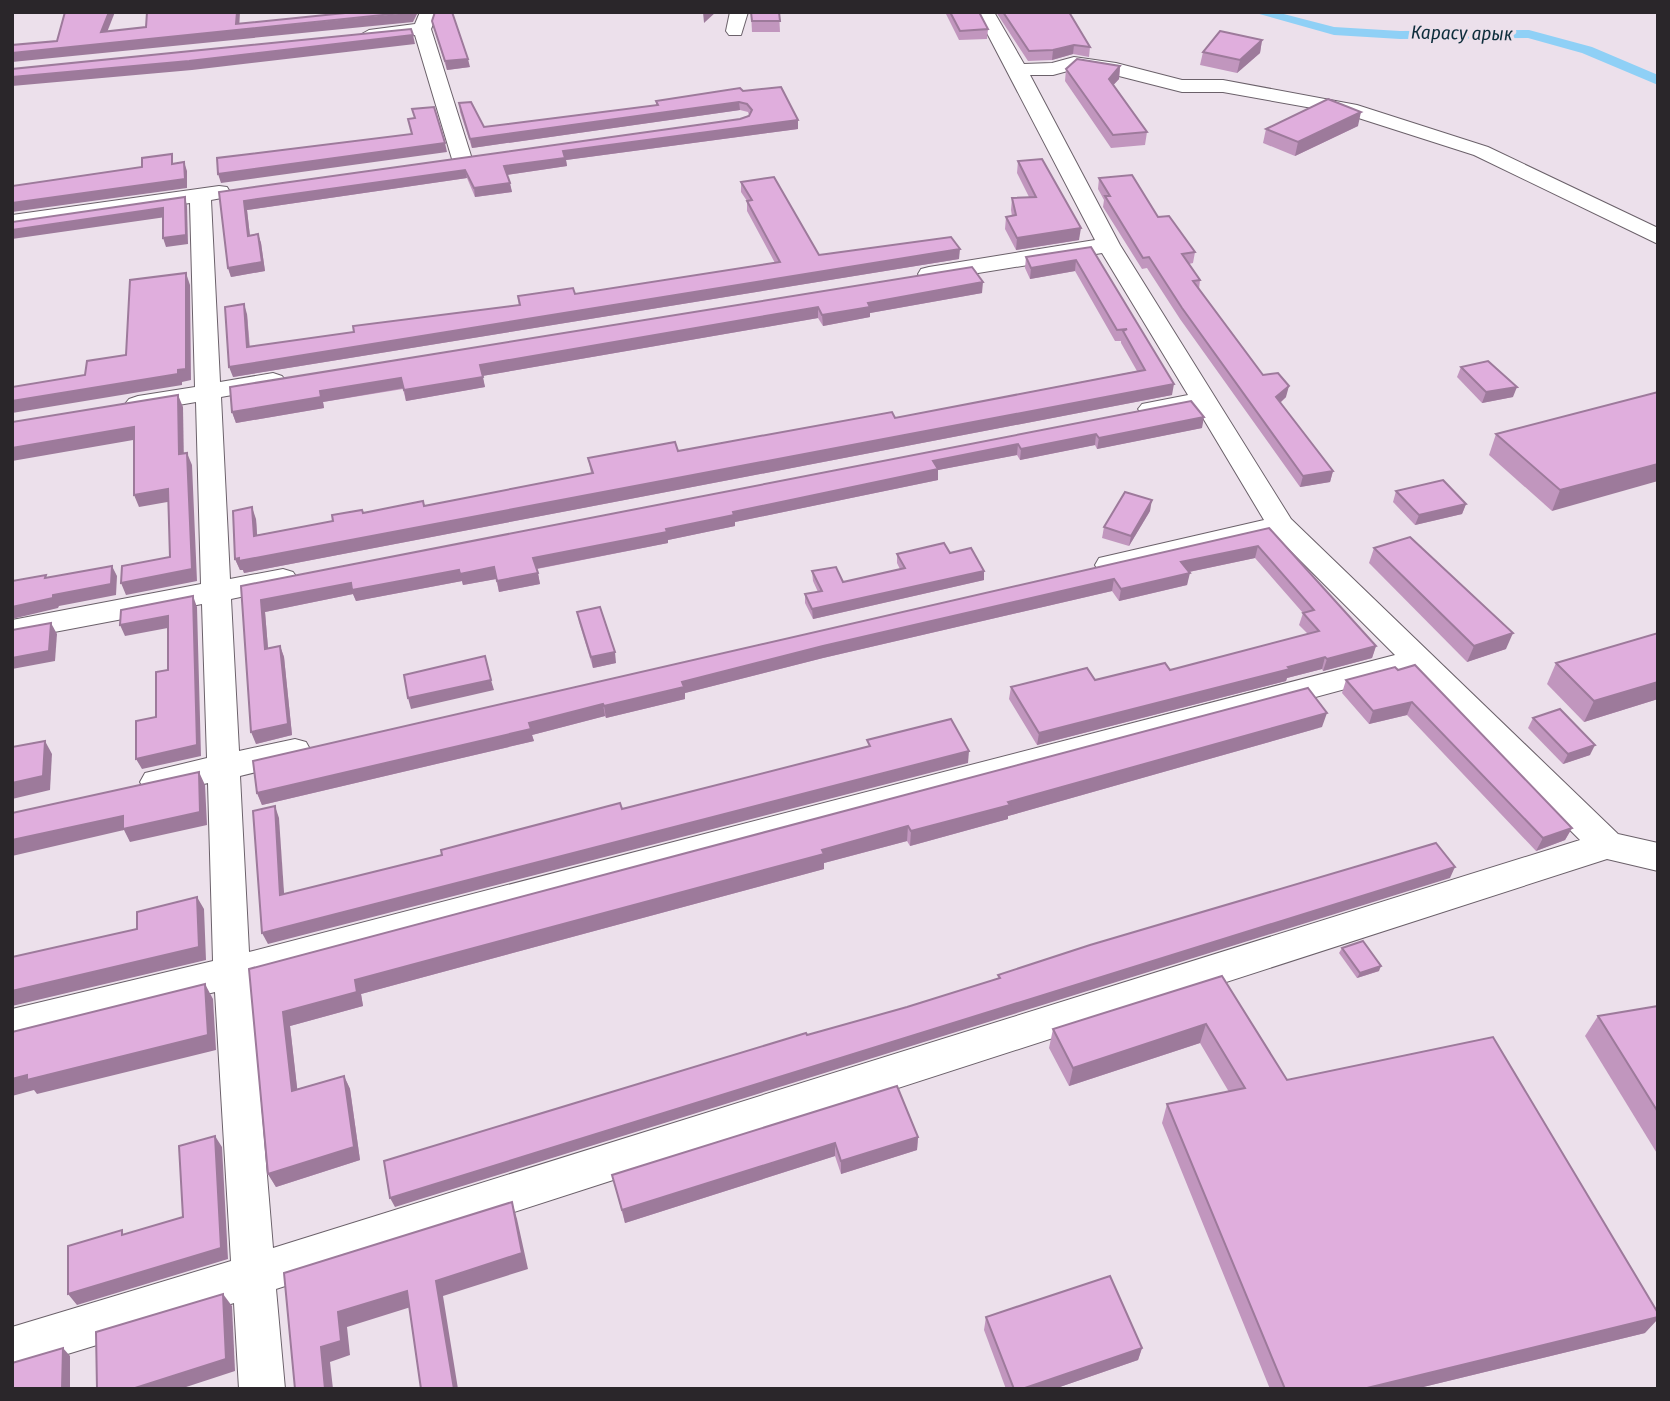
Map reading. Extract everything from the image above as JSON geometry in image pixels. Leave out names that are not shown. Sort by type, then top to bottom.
[{"type":"street","points":[[735,31],[739,12]]},
{"type":"street","points":[[985,12],[1109,245],[1281,525],[1607,845]]},
{"type":"street","points":[[345,37],[425,21],[455,160],[488,156]]},
{"type":"street","points":[[1018,70],[1054,69],[1074,63],[1116,69],[1182,86],[1223,86],[1350,109],[1481,150],[1658,237]]},
{"type":"street","points":[[12,222],[241,189]]},
{"type":"street","points":[[200,195],[232,972],[262,1389]]},
{"type":"street","points":[[904,278],[1109,245]]},
{"type":"street","points":[[116,407],[303,377]]},
{"type":"street","points":[[1124,415],[1206,399]]},
{"type":"street","points":[[1077,572],[1281,525]]},
{"type":"street","points":[[12,630],[310,574]]},
{"type":"street","points":[[12,1026],[232,972],[1390,666],[1422,663]]},
{"type":"street","points":[[130,788],[317,746]]},
{"type":"street","points":[[12,1349],[255,1275],[1607,845],[1658,857]]},
{"type":"building","points":[[65,12],[109,12],[101,32],[146,27],[147,12],[237,12],[236,24],[355,12],[412,12],[12,53],[12,45],[57,41]]},
{"type":"building","points":[[435,12],[452,12],[468,59],[445,61],[432,21]]},
{"type":"building","points":[[751,12],[779,12],[780,21],[752,21]]},
{"type":"building","points":[[950,12],[979,12],[988,29],[960,31]]},
{"type":"building","points":[[1003,12],[1069,12],[1090,47],[1074,45],[1053,50],[1029,51]]},
{"type":"building","points":[[411,29],[413,35],[189,61],[12,77],[12,69]]},
{"type":"building","points":[[1220,31],[1262,40],[1240,60],[1203,52]]},
{"type":"building","points":[[1077,59],[1120,66],[1109,79],[1147,132],[1113,135],[1066,69]]},
{"type":"building","points":[[781,87],[798,120],[563,151],[565,158],[504,166],[510,183],[474,188],[465,170],[244,201],[248,236],[258,234],[262,262],[228,268],[219,192],[740,119],[749,116],[752,110],[747,104],[739,102],[470,139],[459,103],[471,102],[484,127],[658,105],[656,101],[740,88],[743,91]]},
{"type":"building","points":[[1328,99],[1361,112],[1298,142],[1266,129]]},
{"type":"building","points":[[434,107],[445,143],[218,174],[217,158],[412,134],[408,119],[415,118],[412,109]]},
{"type":"building","points":[[172,154],[172,164],[184,162],[185,179],[12,203],[12,186],[142,167],[142,158]]},
{"type":"building","points":[[1042,159],[1081,228],[1017,238],[1006,217],[1016,215],[1012,198],[1036,197],[1018,161]]},
{"type":"building","points":[[1132,175],[1158,217],[1169,216],[1195,252],[1182,254],[1200,280],[1193,281],[1263,375],[1278,373],[1289,386],[1276,397],[1333,471],[1303,476],[1182,308],[1149,257],[1143,258],[1105,196],[1110,196],[1099,178]]},
{"type":"building","points":[[774,177],[819,255],[951,237],[960,249],[229,367],[225,307],[244,304],[247,347],[354,332],[353,326],[520,305],[518,296],[573,288],[575,294],[780,262],[747,201],[752,200],[741,182]]},
{"type":"building","points":[[185,197],[186,235],[163,238],[163,208],[12,230],[12,222]]},
{"type":"building","points":[[1091,247],[1174,384],[239,561],[239,558],[235,559],[233,511],[252,507],[254,536],[333,521],[332,515],[362,510],[363,513],[423,501],[424,506],[593,473],[588,458],[675,442],[678,451],[892,412],[895,418],[1145,370],[1123,331],[1127,329],[1117,330],[1076,260],[1031,268],[1026,257]]},
{"type":"building","points":[[972,267],[983,282],[868,303],[870,307],[822,315],[818,307],[480,365],[483,377],[404,390],[401,378],[320,391],[321,397],[232,412],[230,387]]},
{"type":"building","points":[[186,273],[186,369],[178,370],[178,374],[12,401],[12,387],[85,375],[87,361],[126,355],[130,280]]},
{"type":"building","points":[[1488,361],[1517,387],[1486,392],[1461,367]]},
{"type":"building","points":[[1658,392],[1658,464],[1560,490],[1496,434]]},
{"type":"building","points":[[178,395],[179,454],[187,453],[192,569],[121,583],[122,566],[170,557],[168,489],[134,495],[134,427],[12,448],[12,422]]},
{"type":"building","points":[[1191,401],[1204,417],[1099,438],[1096,434],[1021,449],[1018,444],[933,461],[938,469],[733,512],[734,515],[666,529],[667,532],[533,558],[538,573],[497,581],[494,567],[460,574],[459,570],[352,590],[351,583],[261,600],[265,649],[280,646],[288,724],[251,732],[241,586]]},
{"type":"building","points":[[1443,480],[1466,504],[1419,515],[1396,491]]},
{"type":"building","points":[[1125,492],[1152,500],[1131,536],[1104,527]]},
{"type":"building","points":[[1269,528],[1376,646],[1039,733],[1011,687],[1087,668],[1095,680],[1165,663],[1170,670],[1319,631],[1303,613],[1314,610],[1258,546],[1181,562],[1190,573],[1121,589],[1114,579],[823,646],[682,682],[684,687],[529,723],[531,729],[257,793],[253,761]]},
{"type":"building","points":[[1410,537],[1513,633],[1474,646],[1374,548]]},
{"type":"building","points":[[944,543],[950,553],[971,548],[984,571],[812,609],[805,594],[822,591],[812,571],[836,567],[843,582],[905,568],[897,554]]},
{"type":"building","points":[[112,566],[111,584],[53,595],[53,598],[12,607],[12,581]]},
{"type":"building","points":[[193,596],[197,745],[136,759],[136,721],[156,717],[156,672],[168,670],[168,616],[120,625],[121,610]]},
{"type":"building","points":[[600,607],[615,652],[591,657],[577,612]]},
{"type":"building","points":[[51,623],[49,651],[12,658],[12,630]]},
{"type":"building","points":[[1658,633],[1658,682],[1594,701],[1556,663]]},
{"type":"building","points":[[485,656],[491,680],[408,698],[404,675]]},
{"type":"building","points":[[1415,665],[1572,828],[1543,838],[1412,702],[1373,711],[1346,680],[1395,667],[1398,670]]},
{"type":"building","points":[[1308,688],[1327,713],[1008,802],[1010,805],[911,831],[908,826],[822,850],[824,854],[355,980],[357,992],[283,1012],[292,1091],[344,1076],[354,1147],[268,1174],[249,969]]},
{"type":"building","points":[[1560,709],[1595,745],[1568,754],[1533,718]]},
{"type":"building","points":[[951,719],[969,751],[262,933],[253,811],[275,806],[280,895],[442,855],[441,850],[620,803],[622,809],[870,746],[867,740]]},
{"type":"building","points":[[45,741],[43,776],[12,783],[12,747]]},
{"type":"building","points":[[199,772],[200,812],[123,829],[123,816],[12,840],[12,813]]},
{"type":"building","points":[[1436,843],[1455,867],[390,1198],[384,1161],[806,1033],[807,1035],[907,1007],[1000,978],[998,975],[1090,945]]},
{"type":"building","points":[[197,897],[199,947],[12,991],[12,957],[137,929],[137,912]]},
{"type":"building","points":[[1363,941],[1381,966],[1360,973],[1342,948]]},
{"type":"building","points":[[1222,976],[1287,1080],[1493,1037],[1658,1317],[1363,1389],[1285,1389],[1167,1104],[1245,1088],[1206,1024],[1073,1068],[1053,1029]]},
{"type":"building","points":[[205,984],[208,1035],[27,1080],[27,1075],[12,1079],[12,1032]]},
{"type":"building","points":[[1658,1006],[1658,1112],[1598,1016]]},
{"type":"building","points":[[897,1086],[918,1137],[841,1161],[835,1143],[622,1210],[612,1175]]},
{"type":"building","points":[[215,1136],[221,1248],[68,1294],[68,1246],[122,1230],[122,1235],[183,1217],[179,1146]]},
{"type":"building","points":[[512,1202],[522,1253],[436,1281],[454,1389],[421,1389],[407,1291],[338,1312],[341,1341],[321,1347],[325,1389],[295,1389],[284,1273]]},
{"type":"building","points":[[1110,1276],[1142,1348],[1022,1389],[1014,1389],[986,1317]]},
{"type":"building","points":[[223,1294],[226,1359],[132,1389],[97,1389],[96,1332]]},
{"type":"building","points":[[63,1348],[62,1389],[12,1389],[12,1363]]},
{"type":"waterway","name":"Карасу арык","points":[[1259,12],[1334,31],[1400,35],[1529,34],[1587,50],[1658,81]]}]
